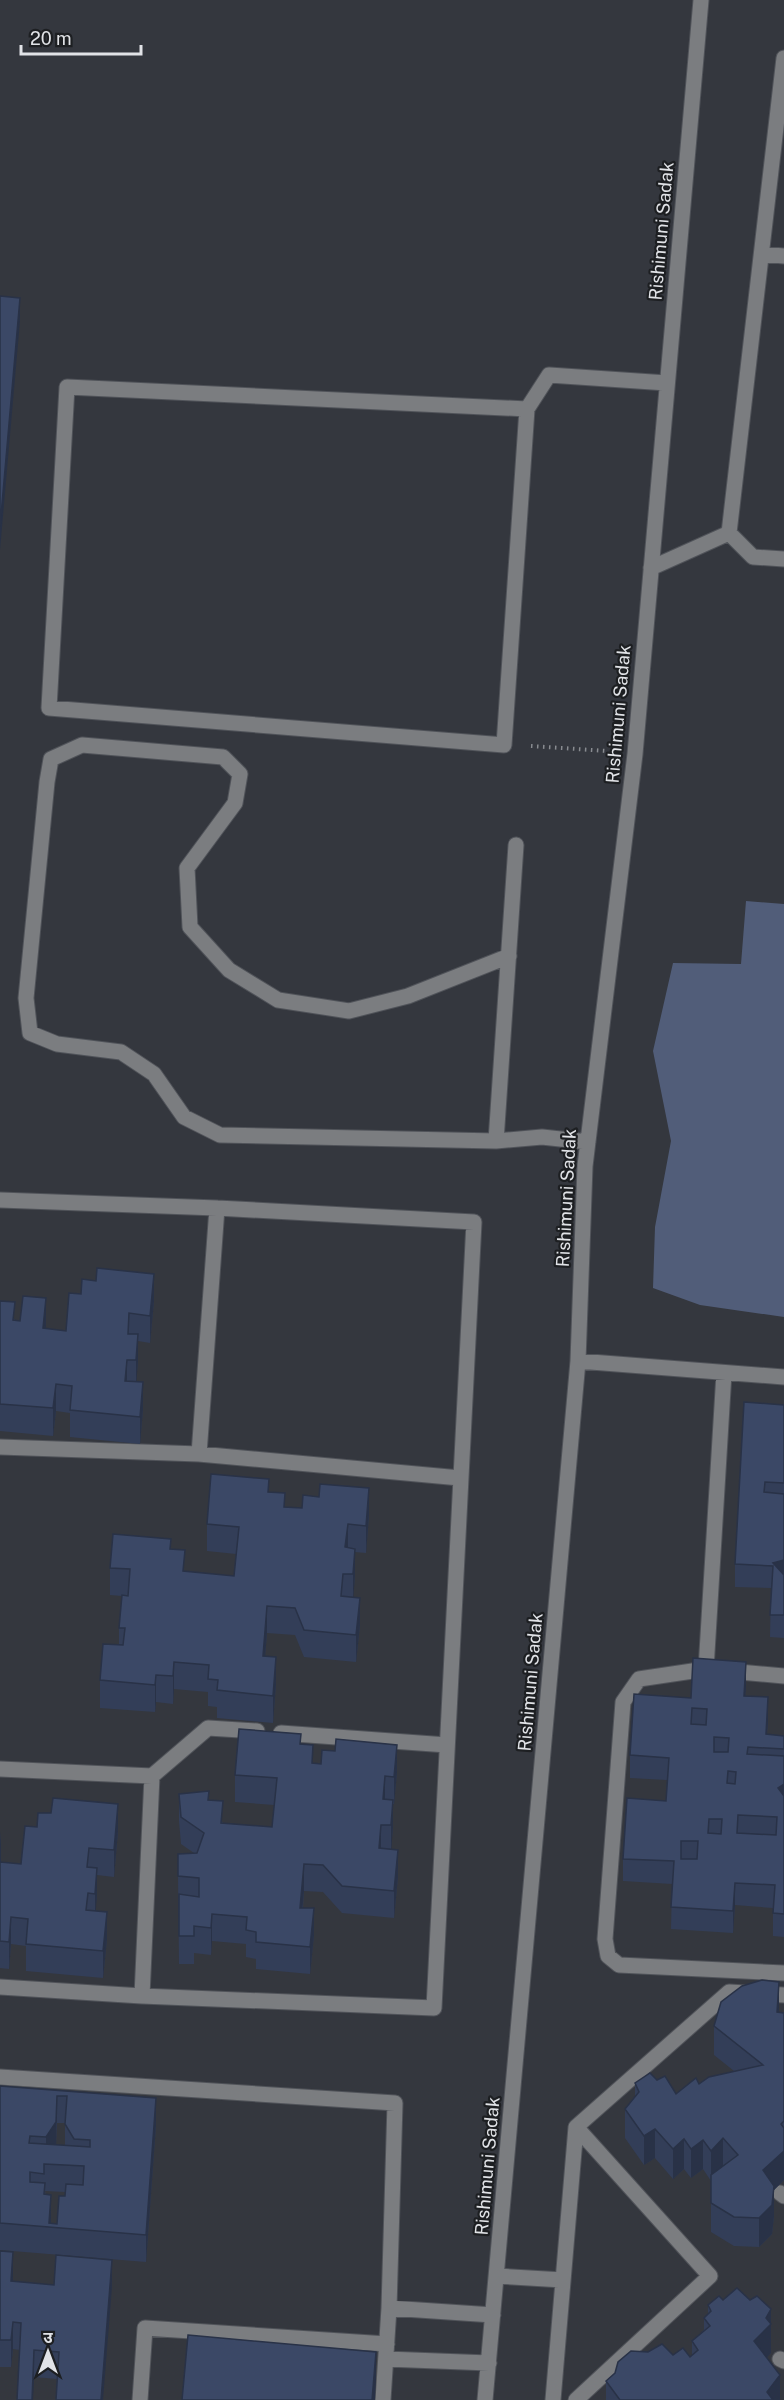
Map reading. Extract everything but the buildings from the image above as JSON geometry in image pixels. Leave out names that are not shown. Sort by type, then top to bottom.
[{"type":"street","name":"Rishimuni Sadak","points":[[485,2400],[578,1361],[585,1166],[635,754],[701,0]]},
{"type":"street","points":[[729,533],[784,58]]},
{"type":"street","points":[[762,254],[784,256]]},
{"type":"street","points":[[527,410],[67,387],[49,708],[504,745],[527,410],[549,375],[667,383]]},
{"type":"street","points":[[729,533],[753,556],[784,559]]},
{"type":"street","points":[[651,568],[729,533]]},
{"type":"street","points":[[508,956],[408,996],[349,1011],[278,1000],[229,970],[190,927],[186,868],[235,802],[240,774],[223,757],[82,745],[51,759],[26,998],[30,1033],[57,1044],[121,1052],[154,1074],[184,1117],[220,1135],[496,1141],[542,1137],[588,1142]]},
{"type":"street","points":[[496,1141],[516,845]]},
{"type":"street","points":[[0,1200],[217,1208],[474,1222],[434,2008],[0,1988]]},
{"type":"street","points":[[199,1454],[217,1208]]},
{"type":"street","points":[[578,1361],[784,1377]]},
{"type":"street","points":[[706,1669],[724,1373]]},
{"type":"street","points":[[0,1447],[199,1454],[460,1478]]},
{"type":"street","points":[[784,1676],[706,1669],[639,1679],[623,1702],[605,1940],[608,1956],[620,1965],[784,1973]]},
{"type":"street","points":[[0,1769],[152,1776],[208,1728],[447,1745]]},
{"type":"street","points":[[142,1996],[152,1776]]},
{"type":"street","points":[[554,2400],[576,2127],[729,1992],[784,1995]]},
{"type":"street","points":[[0,2077],[395,2103],[389,2308],[383,2400]]},
{"type":"street","points":[[576,2127],[710,2276],[576,2400]]},
{"type":"street","points":[[497,2276],[563,2280]]},
{"type":"street","points":[[389,2308],[493,2315]]},
{"type":"street","points":[[140,2400],[145,2328],[489,2362]]},
{"type":"path","points":[[565,748],[635,754]]},
{"type":"shaded area","points":[[746,901],[784,904],[784,1317],[700,1305],[653,1288],[655,1227],[671,1141],[653,1051],[673,963],[741,964]]}]
